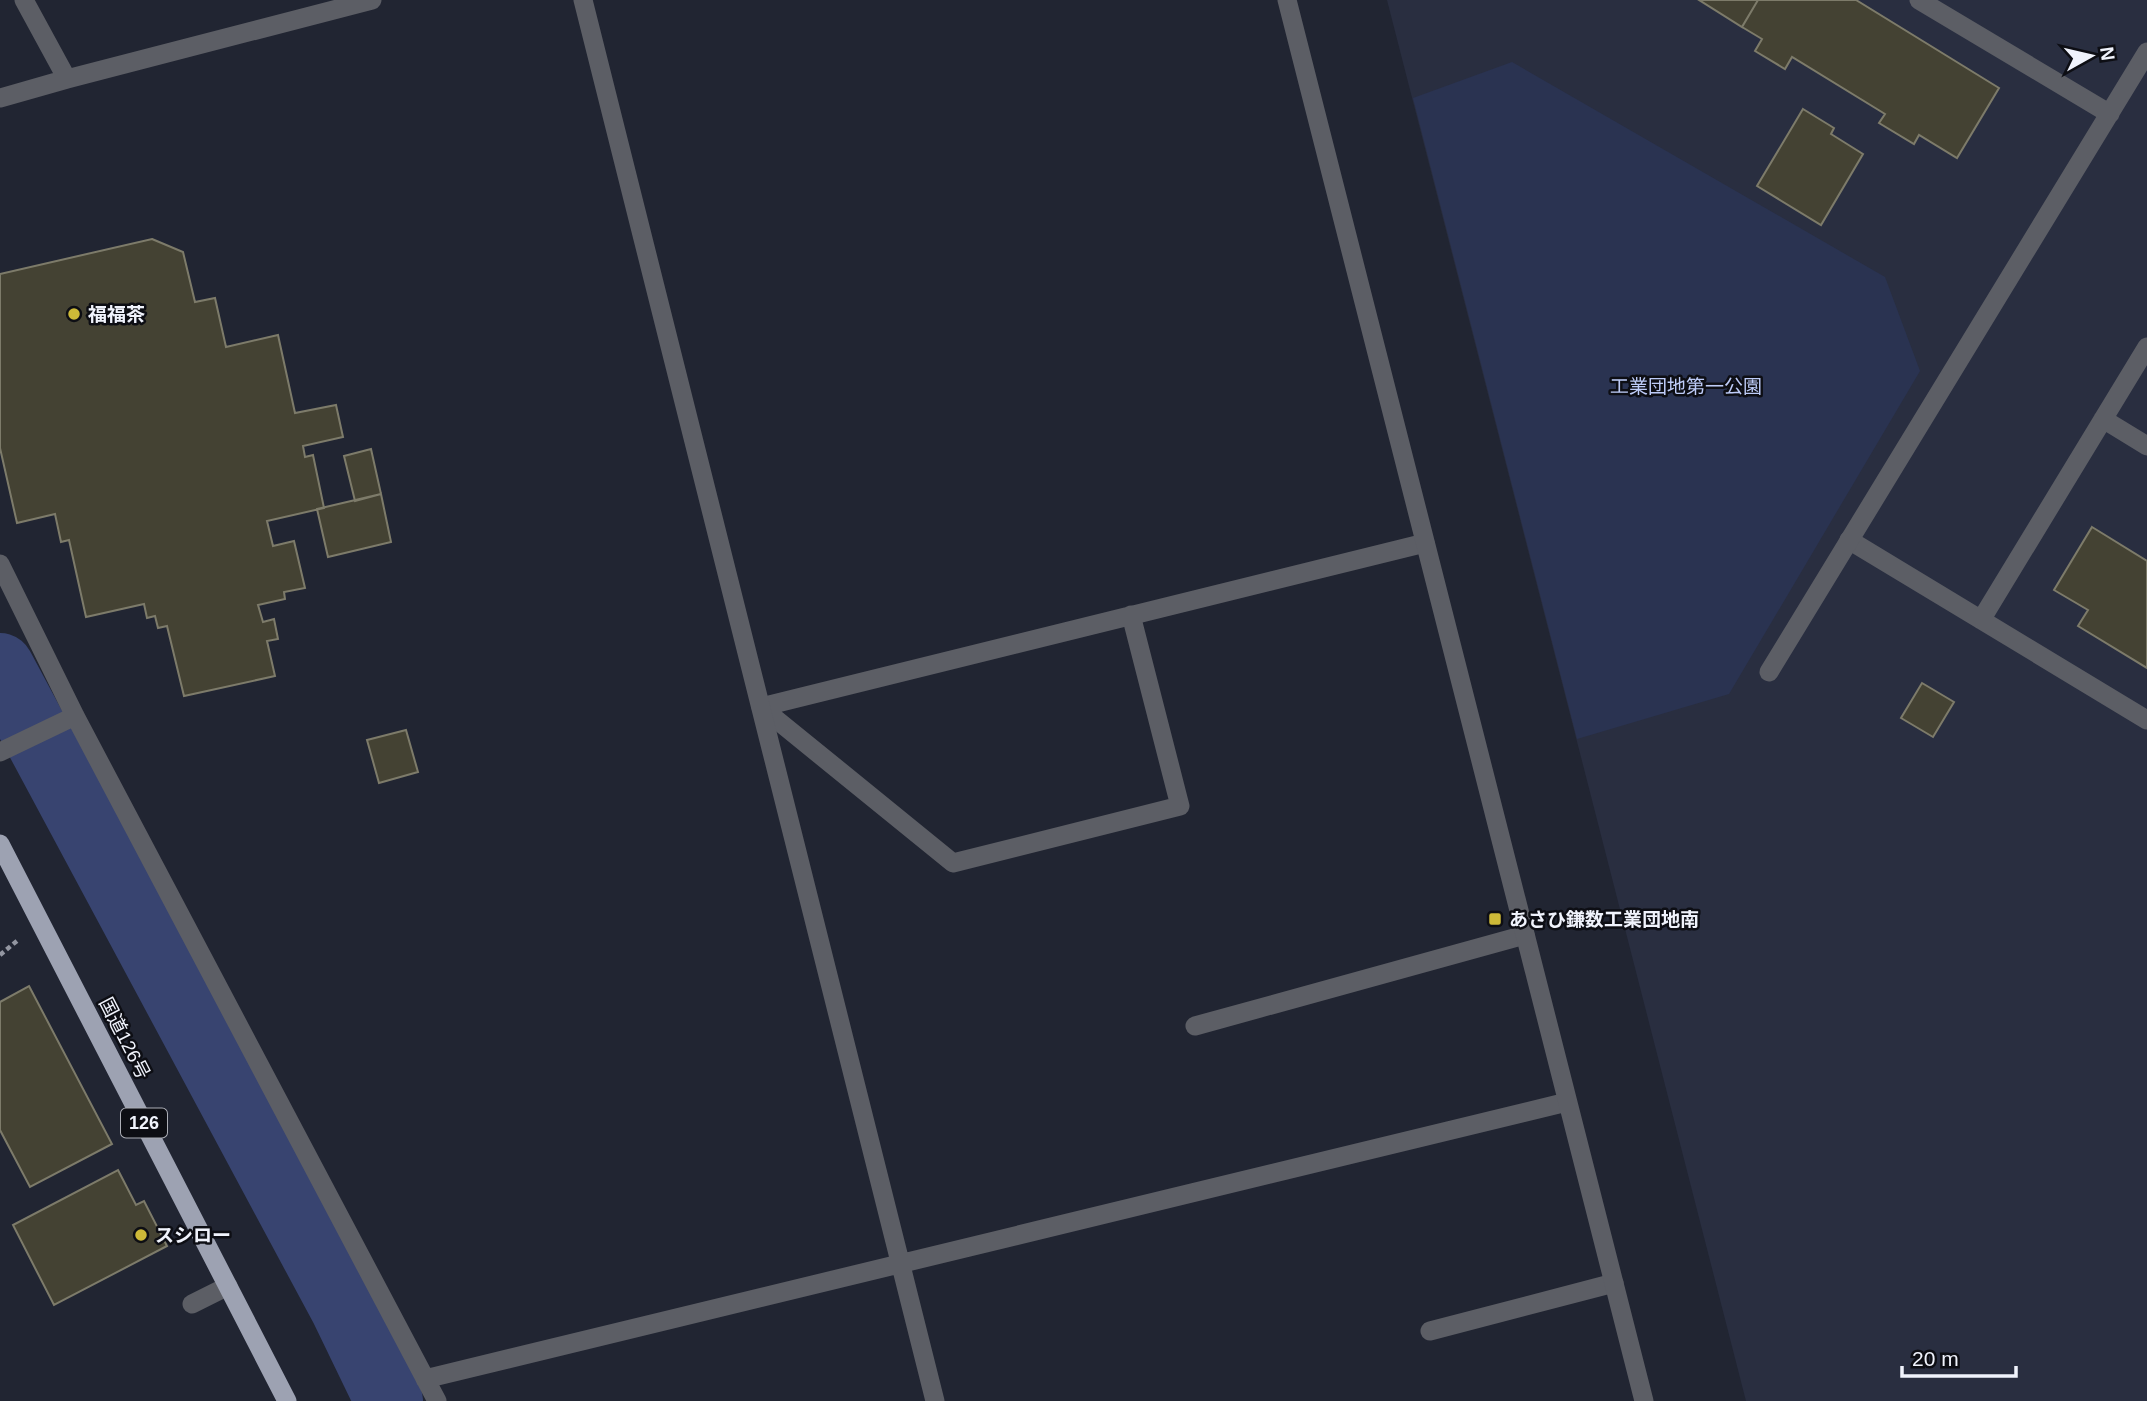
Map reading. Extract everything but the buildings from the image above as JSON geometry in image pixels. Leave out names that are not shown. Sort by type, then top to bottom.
[{"type":"highway","name":"国道126号","points":[[0,844],[287,1401]]},
{"type":"street","points":[[24,0],[67,79]]},
{"type":"street","points":[[0,98],[372,0]]},
{"type":"street","points":[[583,0],[935,1401]]},
{"type":"street","points":[[1287,0],[1644,1401]]},
{"type":"street","points":[[1919,0],[2110,114]]},
{"type":"street","points":[[1769,673],[2147,52]]},
{"type":"street","points":[[1981,620],[2147,347]]},
{"type":"street","points":[[2103,419],[2147,446]]},
{"type":"street","points":[[1849,540],[2147,720]]},
{"type":"street","points":[[761,707],[1425,542]]},
{"type":"street","points":[[0,564],[75,716],[437,1401]]},
{"type":"street","points":[[761,707],[953,863],[966,860],[1180,806],[1131,615]]},
{"type":"street","points":[[0,752],[75,716]]},
{"type":"street","points":[[1195,1026],[1525,935]]},
{"type":"street","points":[[425,1379],[1567,1102]]},
{"type":"street","points":[[1430,1331],[1614,1283]]},
{"type":"street","points":[[192,1304],[228,1286]]},
{"type":"shaded area","points":[[1387,0],[2147,0],[2147,1401],[1746,1401]]},
{"type":"green space","name":"工業団地第一公園","points":[[1512,62],[1885,277],[1920,371],[1729,694],[1577,739],[1413,98]]},
{"type":"waterway","points":[[0,667],[344,1308],[389,1401]]},
{"type":"place","name":"福福茶","points":[[74,314]]},
{"type":"place","name":"あさひ鎌数工業団地南","points":[[1495,919]]},
{"type":"place","name":"スシロー","points":[[141,1235]]}]
